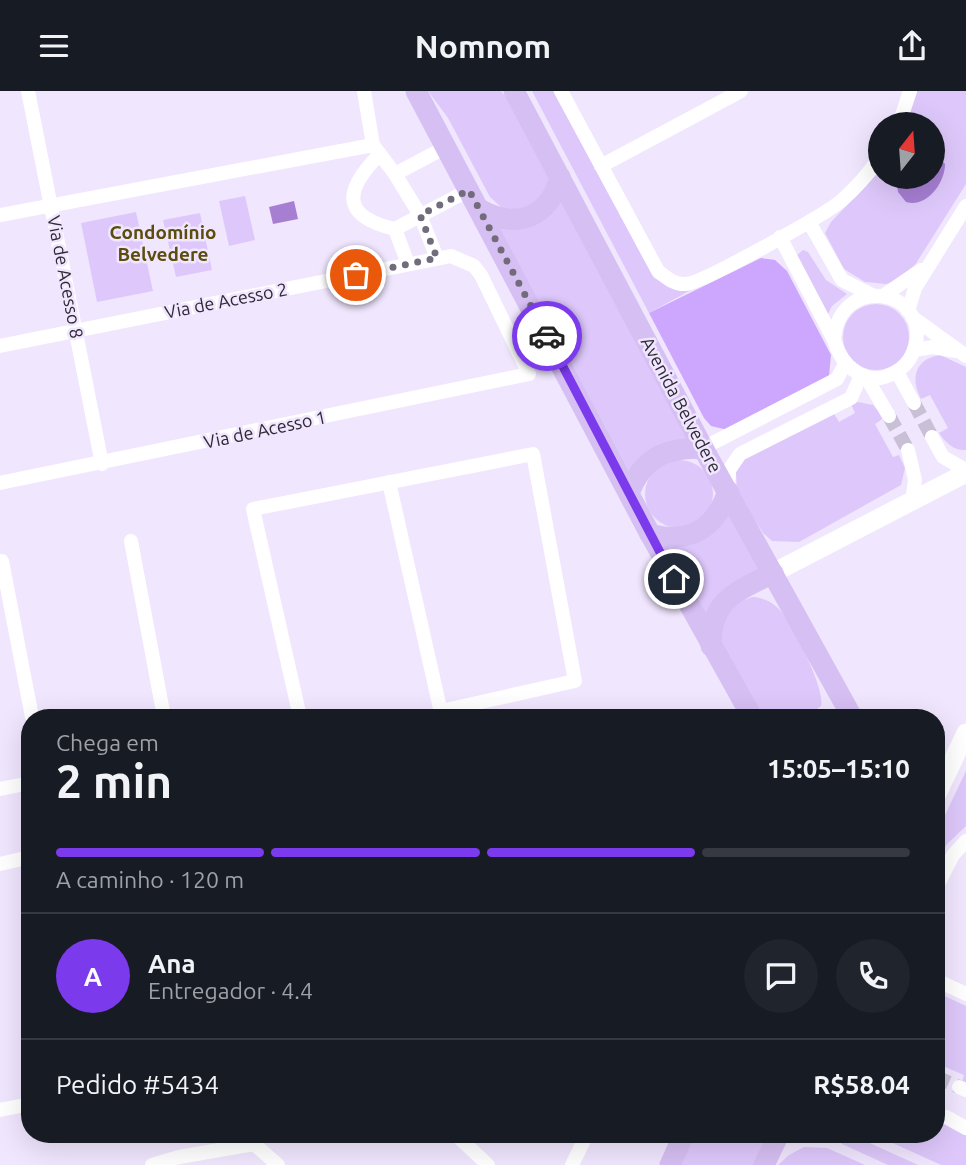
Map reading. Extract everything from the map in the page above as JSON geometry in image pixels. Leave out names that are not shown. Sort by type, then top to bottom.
[{"type":"main road","points":[[416,91],[650,534],[747,709]]},
{"type":"main road","name":"Avenida Belvedere","points":[[514,91],[703,448],[848,709]]},
{"type":"main road","points":[[481,210],[496,219],[513,221],[530,216],[545,207],[555,192],[560,177]]},
{"type":"main road","points":[[629,493],[636,475],[648,460],[665,451],[703,448]]},
{"type":"main road","points":[[711,646],[711,627],[718,609],[731,595],[912,502],[966,471]]},
{"type":"main road","points":[[650,534],[675,538],[699,532],[712,522],[722,509],[728,491]]},
{"type":"main road","points":[[945,777],[966,733]]},
{"type":"main road","points":[[670,1165],[680,1143]]},
{"type":"main road","points":[[764,1165],[775,1143]]},
{"type":"street","name":"Via de Acesso 8","points":[[28,91],[102,464]]},
{"type":"street","points":[[363,91],[377,150],[396,174],[444,257]]},
{"type":"street","points":[[561,91],[658,271],[671,282],[686,284],[705,277],[809,222],[840,202],[868,170]]},
{"type":"street","points":[[601,166],[741,91]]},
{"type":"street","points":[[902,112],[910,91]]},
{"type":"street","points":[[396,174],[446,147]]},
{"type":"street","points":[[0,215],[377,150]]},
{"type":"street","points":[[377,150],[360,174],[353,191],[356,208],[369,223],[395,229],[469,190]]},
{"type":"street","points":[[834,340],[835,327],[849,305],[878,296],[921,271],[966,206]]},
{"type":"street","points":[[809,222],[842,280],[878,296],[893,299],[964,354]]},
{"type":"street","points":[[395,229],[408,264]]},
{"type":"street","points":[[780,237],[845,365],[864,376],[877,378],[897,372],[914,350],[916,327],[910,314],[915,288],[939,246]]},
{"type":"street","name":"Via de Acesso 2","points":[[0,346],[444,257]]},
{"type":"street","name":"Via de Acesso 1","points":[[0,483],[529,374],[481,275],[474,266],[444,257]]},
{"type":"street","points":[[914,350],[933,348],[964,354]]},
{"type":"street","points":[[703,448],[837,379],[845,365]]},
{"type":"street","points":[[897,372],[915,403]]},
{"type":"street","points":[[864,376],[889,416]]},
{"type":"street","points":[[728,491],[729,470],[740,454],[851,398],[864,376]]},
{"type":"street","points":[[912,502],[915,480],[908,450],[916,454],[925,452],[931,446],[932,437],[943,457],[966,471]]},
{"type":"street","points":[[298,709],[253,509],[533,454],[575,681],[462,709]]},
{"type":"street","points":[[389,482],[441,709]]},
{"type":"street","points":[[131,541],[162,709]]},
{"type":"street","points":[[2,561],[30,709]]},
{"type":"street","points":[[0,789],[21,785]]},
{"type":"street","points":[[945,871],[953,855],[966,841]]},
{"type":"street","points":[[0,864],[21,859]]},
{"type":"street","points":[[945,985],[966,994]]},
{"type":"street","points":[[0,1110],[21,1106]]},
{"type":"street","points":[[946,1117],[966,1128]]},
{"type":"street","points":[[152,1165],[237,1143]]},
{"type":"street","points":[[257,1143],[278,1165]]},
{"type":"street","points":[[465,1143],[488,1165]]},
{"type":"street","points":[[572,1165],[583,1143]]},
{"type":"shaded area","points":[[428,91],[501,91],[515,108],[548,174],[549,183],[543,199],[517,211],[502,208],[490,197],[448,118]]},
{"type":"shaded area","points":[[532,91],[553,91],[654,278],[677,290],[691,290],[649,313]]},
{"type":"shaded area","points":[[917,91],[966,91],[966,184],[915,265],[895,281],[886,284],[865,282],[844,269],[825,233],[831,222],[868,183],[868,189],[945,189],[945,112],[910,112]]},
{"type":"shaded area","points":[[898,189],[936,189],[928,198],[914,203],[906,202]]},
{"type":"shaded area","points":[[245,196],[255,240],[229,246],[219,201]]},
{"type":"shaded area","points":[[562,197],[693,443],[630,474],[499,226]]},
{"type":"shaded area","points":[[294,201],[298,219],[273,224],[269,207]]},
{"type":"shaded area","points":[[136,212],[153,291],[97,302],[81,223]]},
{"type":"shaded area","points":[[200,213],[212,270],[176,277],[163,220]]},
{"type":"shaded area","points":[[803,250],[808,252],[826,280],[847,294],[832,306],[826,318],[796,256]]},
{"type":"shaded area","points":[[761,258],[775,260],[787,271],[831,355],[829,376],[728,430],[711,426],[704,418],[649,313]]},
{"type":"shaded area","points":[[876,304],[889,307],[899,314],[906,324],[909,337],[906,350],[899,360],[889,367],[876,370],[863,367],[853,360],[846,350],[843,337],[846,324],[853,314],[863,307]]},
{"type":"shaded area","points":[[940,355],[966,367],[966,450],[954,448],[942,437],[939,433],[948,428],[930,395],[921,399],[916,384],[920,365]]},
{"type":"shaded area","points":[[858,402],[873,405],[884,418],[875,424],[893,457],[899,455],[905,468],[901,485],[799,542],[772,541],[763,533],[737,492],[736,472],[745,458],[833,412],[839,422],[855,413],[851,404]]},
{"type":"shaded area","points":[[679,460],[692,463],[703,470],[710,481],[713,494],[710,507],[703,518],[692,525],[679,528],[666,525],[655,518],[648,507],[645,494],[648,481],[655,470],[666,463]]},
{"type":"shaded area","points":[[728,512],[760,571],[706,614],[669,545]]},
{"type":"shaded area","points":[[753,597],[767,600],[784,615],[813,671],[821,706],[817,709],[755,709],[737,677],[720,637],[725,617],[741,602]]},
{"type":"shaded area","points":[[966,771],[966,826],[945,847],[945,815]]},
{"type":"shaded area","points":[[945,996],[966,1006],[966,1083],[962,1082],[964,1075],[945,1067]]},
{"type":"shaded area","points":[[945,1122],[966,1131],[966,1165],[941,1165],[893,1143],[945,1143]]},
{"type":"shaded area","points":[[687,1143],[765,1143],[754,1165],[677,1165]]},
{"type":"shaded area","points":[[870,1143],[918,1165],[888,1165],[842,1144]]},
{"type":"shaded area","points":[[804,1147],[827,1148],[865,1165],[778,1165]]},
{"type":"tunnel","points":[[914,403],[932,437]]},
{"type":"tunnel","points":[[889,416],[908,450]]},
{"type":"tunnel","points":[[945,1081],[959,1087]]},
{"type":"way so far","points":[[356,275],[437,258],[420,215],[469,190],[547,336]]},
{"type":"district","name":"Condomínio Belvedere","points":[[163,243]]},
{"type":"route","points":[[547,336],[674,579]]}]
